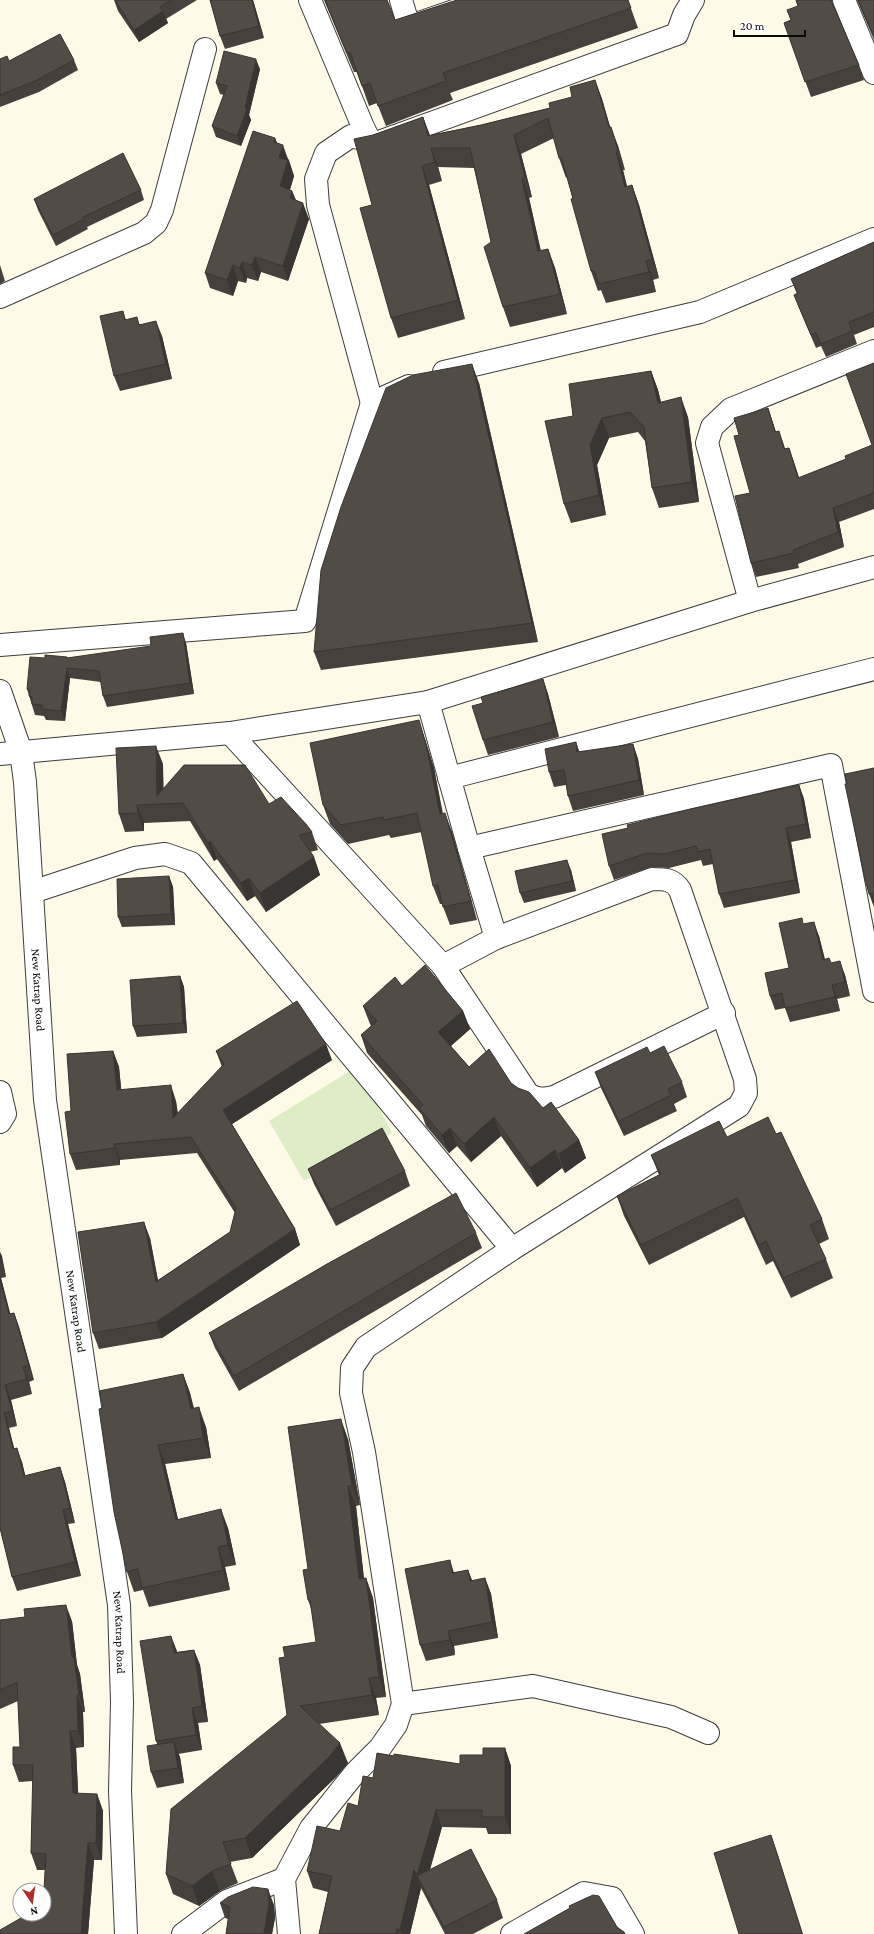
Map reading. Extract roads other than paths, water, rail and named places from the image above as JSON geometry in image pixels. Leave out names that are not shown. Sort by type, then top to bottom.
[{"type":"street","points":[[310,0],[360,122],[370,141]]},
{"type":"street","points":[[401,0],[407,20],[412,24],[479,1]]},
{"type":"street","points":[[0,645],[305,621],[372,403],[318,205],[316,179],[326,154],[351,136],[376,143],[383,141],[678,34],[684,15],[693,0]]},
{"type":"street","points":[[844,0],[874,73]]},
{"type":"street","points":[[0,296],[144,233],[156,223],[162,210],[205,50]]},
{"type":"street","points":[[372,403],[434,374],[700,312],[874,239]]},
{"type":"street","points":[[750,601],[706,443],[712,427],[731,409],[874,351]]},
{"type":"street","points":[[10,753],[230,734],[428,702],[750,601],[874,567]]},
{"type":"street","points":[[449,778],[874,669]]},
{"type":"street","name":"New Katrap Road","points":[[0,691],[10,753],[25,782],[45,1100],[119,1605],[122,1702],[120,1791],[126,1934]]},
{"type":"street","points":[[428,702],[496,938]]},
{"type":"street","points":[[230,734],[443,966],[532,1098],[542,1100],[554,1097],[724,1013]]},
{"type":"street","points":[[469,848],[830,765],[874,991]]},
{"type":"street","points":[[32,892],[135,858],[165,854],[191,863],[512,1249]]},
{"type":"street","points":[[289,1934],[284,1880],[311,1828],[355,1773],[380,1748],[396,1725],[403,1704],[364,1452],[351,1393],[352,1368],[366,1347],[512,1249],[739,1106],[746,1093],[745,1079],[724,1013],[680,890],[676,884],[666,879],[652,879],[496,938],[443,966]]},
{"type":"street","points":[[0,1092],[5,1114],[0,1122]]},
{"type":"street","points":[[403,1704],[533,1686],[671,1717],[708,1734]]},
{"type":"street","points":[[183,1934],[228,1901],[284,1880]]},
{"type":"street","points":[[512,1934],[584,1893],[600,1894],[612,1898],[633,1934]]}]
